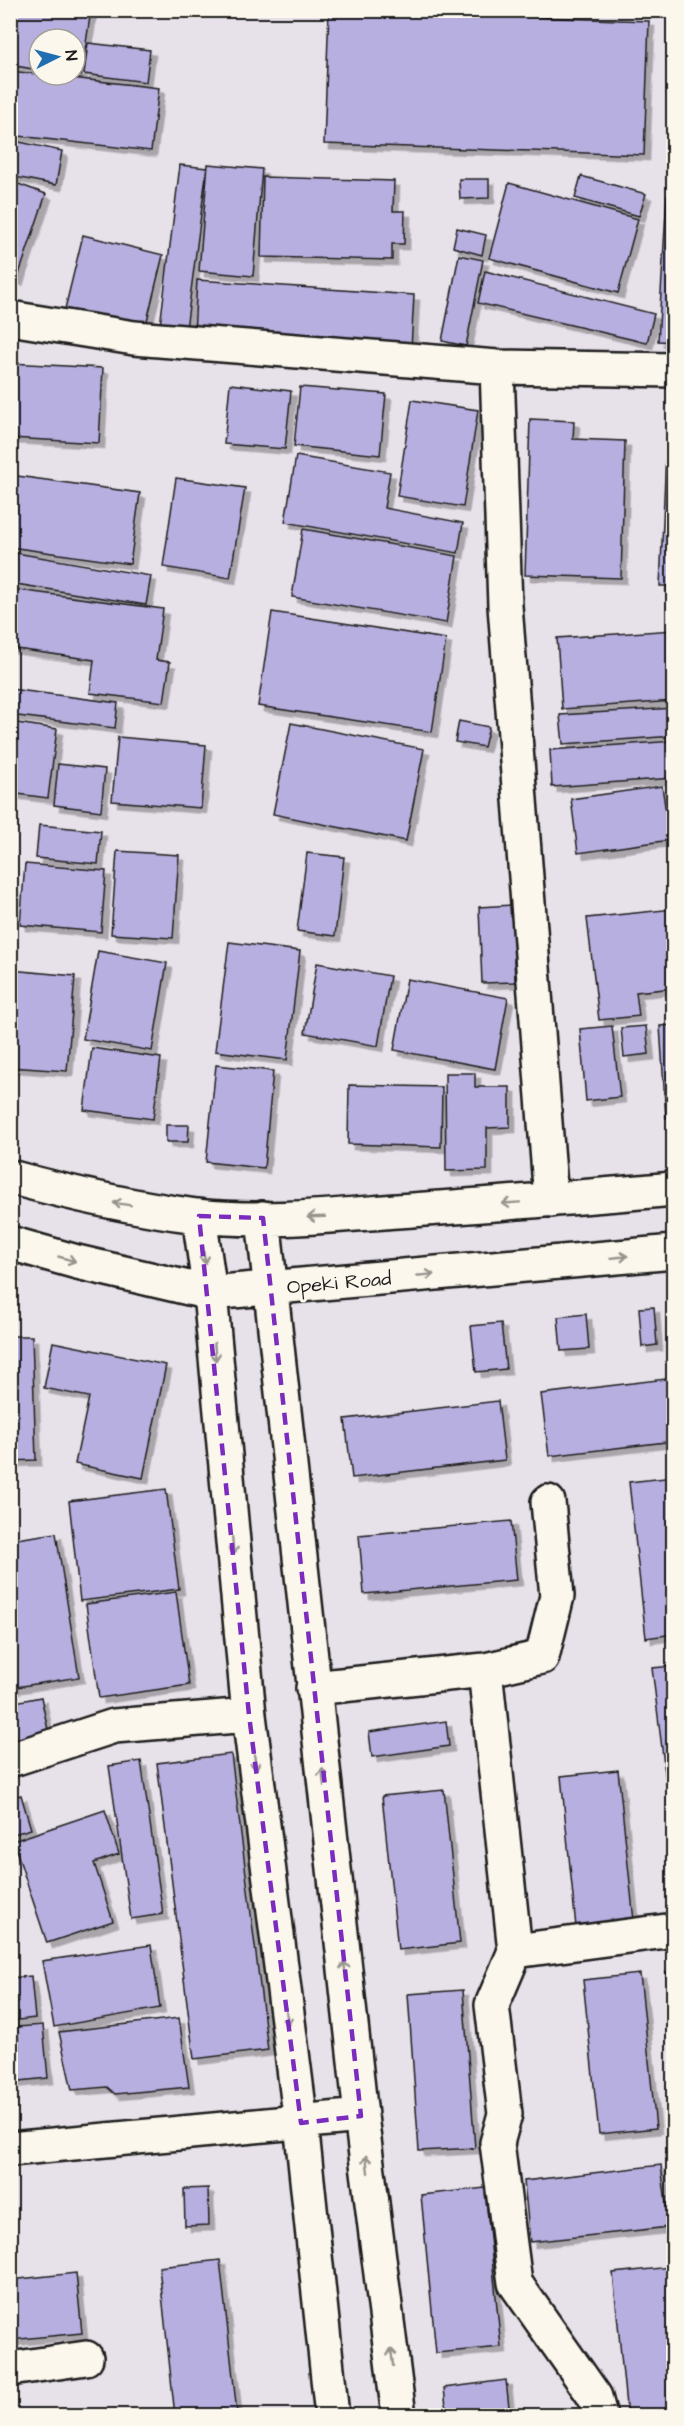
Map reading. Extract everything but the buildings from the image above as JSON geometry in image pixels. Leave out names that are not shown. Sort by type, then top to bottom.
[{"type":"street","points":[[10,318],[134,338],[497,367],[674,370]]},
{"type":"street","points":[[497,367],[505,606],[551,1200]]},
{"type":"street","points":[[10,1177],[95,1200],[199,1216],[263,1218],[320,1217],[674,1189]]},
{"type":"street","points":[[199,1216],[210,1293],[249,1716],[301,2123],[332,2415]]},
{"type":"street","points":[[263,1218],[313,1688],[399,2415]]},
{"type":"street","name":"Opeki Road","points":[[10,1243],[77,1262],[210,1293],[674,1252]]},
{"type":"street","points":[[313,1688],[485,1670],[542,1657],[558,1596],[548,1502]]},
{"type":"street","points":[[485,1670],[515,1950],[492,2005],[505,2114],[496,2143],[515,2283],[595,2397],[600,2415]]},
{"type":"street","points":[[10,1760],[114,1726],[249,1716]]},
{"type":"street","points":[[515,1950],[674,1930]]},
{"type":"street","points":[[10,2149],[362,2116]]},
{"type":"street","points":[[10,2369],[86,2358]]},
{"type":"highlighted area","points":[[199,1216],[263,1218],[361,2116],[301,2123],[249,1715]]}]
